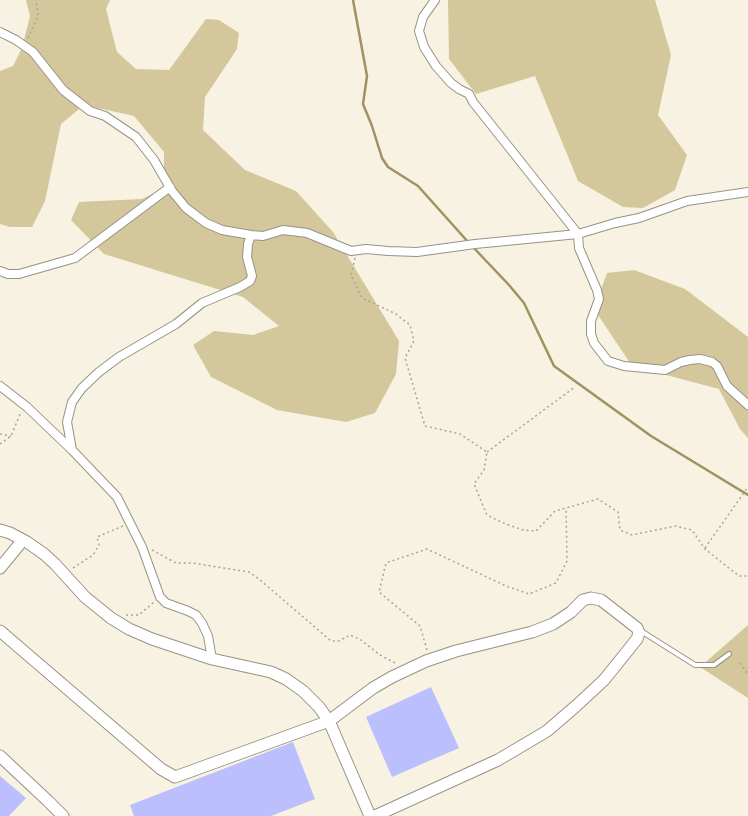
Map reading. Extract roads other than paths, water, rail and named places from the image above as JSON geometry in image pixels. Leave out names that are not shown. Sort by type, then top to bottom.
[{"type":"street","points":[[435,0],[423,17],[419,31],[424,48],[436,66],[451,83],[469,94],[473,102],[578,234],[579,248],[597,290],[599,299],[591,321],[591,334],[594,343],[608,361],[624,366],[642,366],[665,370],[681,362],[690,360],[700,359],[712,362],[717,366],[727,386],[748,405]]},
{"type":"street","points":[[0,32],[16,40],[33,52],[63,90],[90,111],[105,116],[136,137],[154,160],[170,187],[186,208],[206,223],[222,230],[263,236],[283,230],[307,233],[351,251],[366,249],[388,252],[417,252],[466,245],[578,234],[639,218],[687,201],[748,192]]},
{"type":"street","points":[[0,271],[8,274],[19,274],[75,258],[170,187]]},
{"type":"street","points":[[72,450],[67,422],[72,402],[82,388],[99,372],[119,357],[176,324],[202,303],[240,287],[250,281],[252,276],[247,257],[248,244],[251,235]]},
{"type":"street","points":[[0,386],[24,405],[72,450],[117,497],[140,542],[160,597],[166,603],[192,613],[202,623],[208,636],[212,659]]},
{"type":"street","points":[[0,530],[23,540],[44,554],[97,607],[129,629],[152,640],[212,659],[271,672],[286,679],[303,691],[329,721],[370,816]]},
{"type":"street","points":[[0,568],[23,540]]},
{"type":"street","points":[[0,631],[161,769],[175,777],[329,721],[373,688],[407,669],[429,660],[456,651],[532,632],[553,624],[572,612],[583,600],[591,598],[601,600],[637,628],[639,633],[638,639],[604,680],[547,731],[498,760],[375,816]]},
{"type":"street","points":[[0,756],[63,816]]},
{"type":"lane","points":[[637,628],[695,665],[714,665],[729,654]]},
{"type":"waterway","points":[[353,0],[367,76],[363,104],[382,158],[388,167],[418,186],[469,243]]},
{"type":"waterway","points":[[472,246],[524,303],[554,366],[651,436],[748,495]]}]
